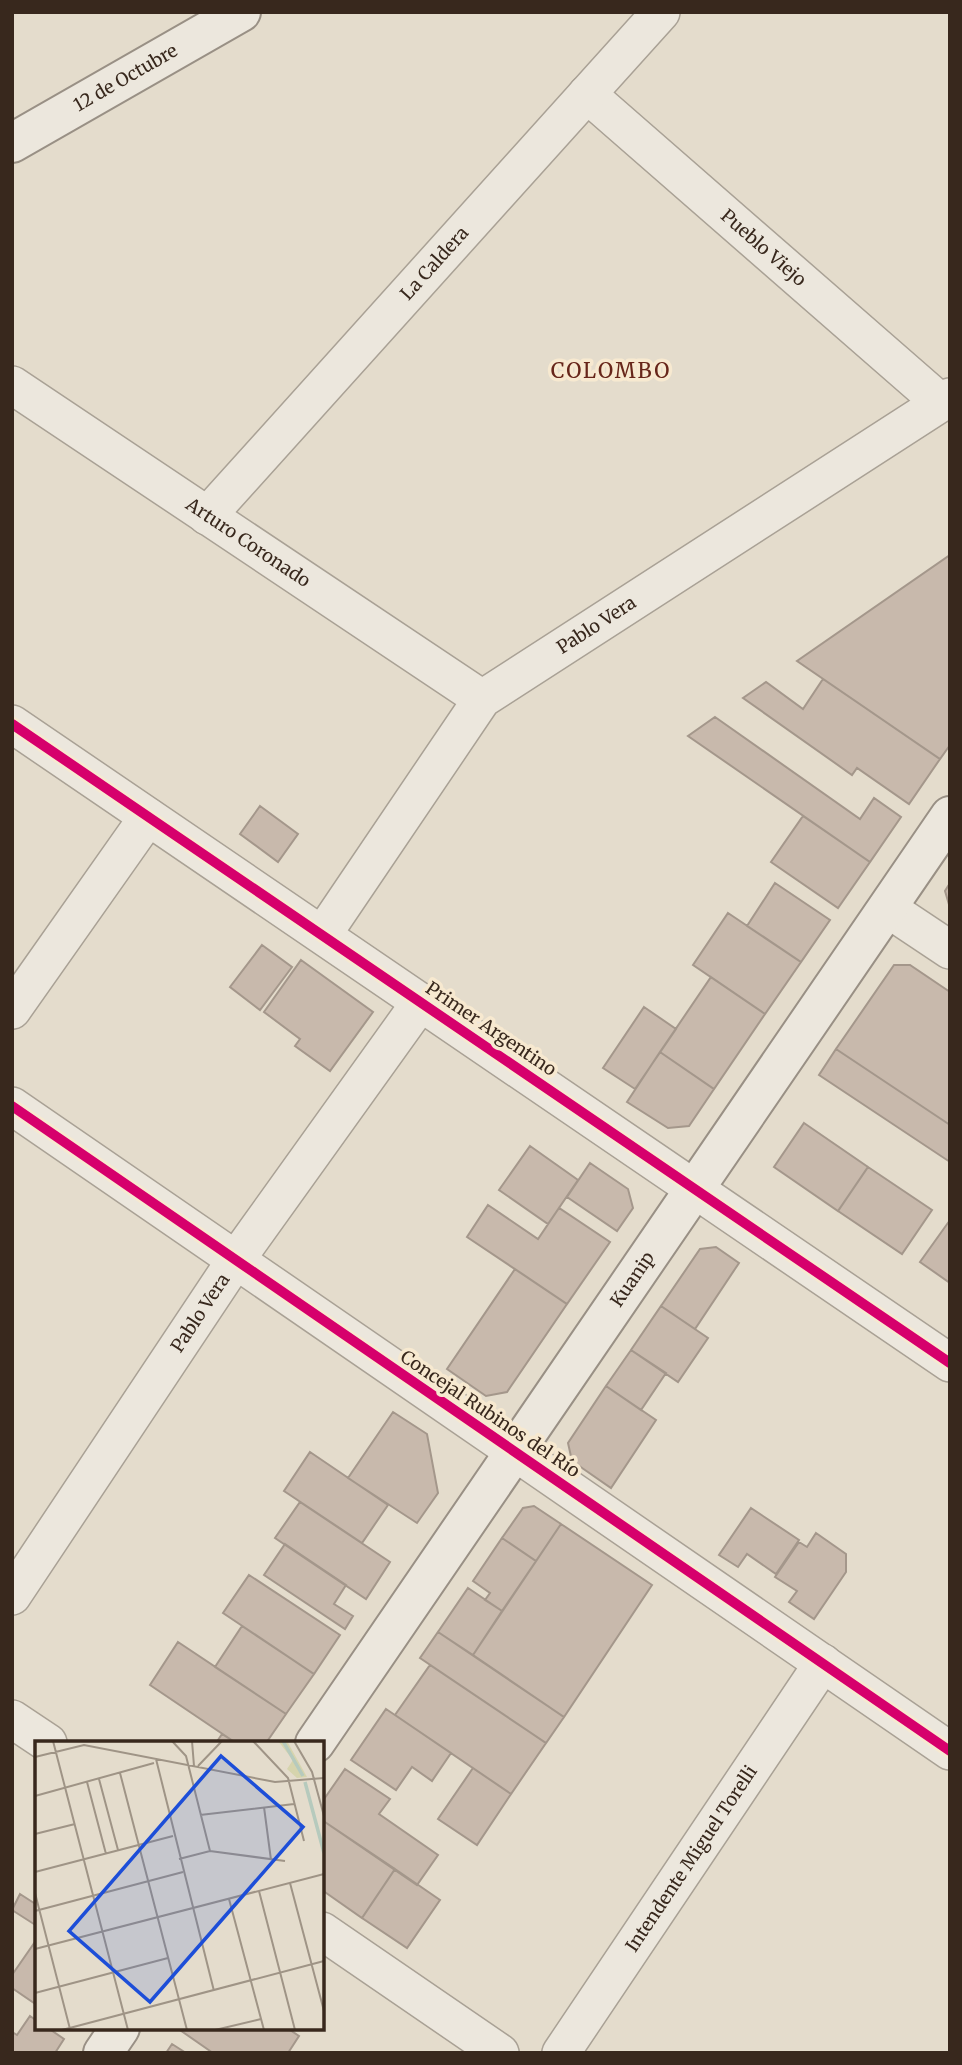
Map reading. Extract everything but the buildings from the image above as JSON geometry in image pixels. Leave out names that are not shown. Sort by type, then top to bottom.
[{"type":"main road","name":"12 de Octubre","points":[[12,143],[240,12]]},
{"type":"main road","name":"Kuanip","points":[[316,1741],[950,816]]},
{"type":"main road","points":[[103,2053],[119,2030]]},
{"type":"street","name":"La Caldera","points":[[207,516],[661,12]]},
{"type":"street","name":"Pueblo Viejo","points":[[587,94],[945,400]]},
{"type":"street","name":"Arturo Coronado","points":[[12,385],[482,699]]},
{"type":"street","name":"Pablo Vera","points":[[323,934],[482,699],[945,400]]},
{"type":"street","name":"Primer Argentino","points":[[12,724],[950,1363]]},
{"type":"street","points":[[12,1010],[148,817]]},
{"type":"street","points":[[887,908],[950,950]]},
{"type":"street","name":"Pablo Vera","points":[[12,1596],[235,1261],[420,1003]]},
{"type":"street","name":"Concejal Rubinos del Río","points":[[12,1106],[950,1751]]},
{"type":"street","name":"Intendente Miguel Torelli","points":[[561,2053],[822,1663]]},
{"type":"street","points":[[12,1719],[45,1741]]},
{"type":"street","points":[[324,1932],[500,2053]]},
{"type":"cycle path","points":[[12,724],[950,1363]]},
{"type":"cycle path","points":[[12,1106],[950,1751]]},
{"type":"district","name":"COLOMBO","points":[[611,371]]}]
